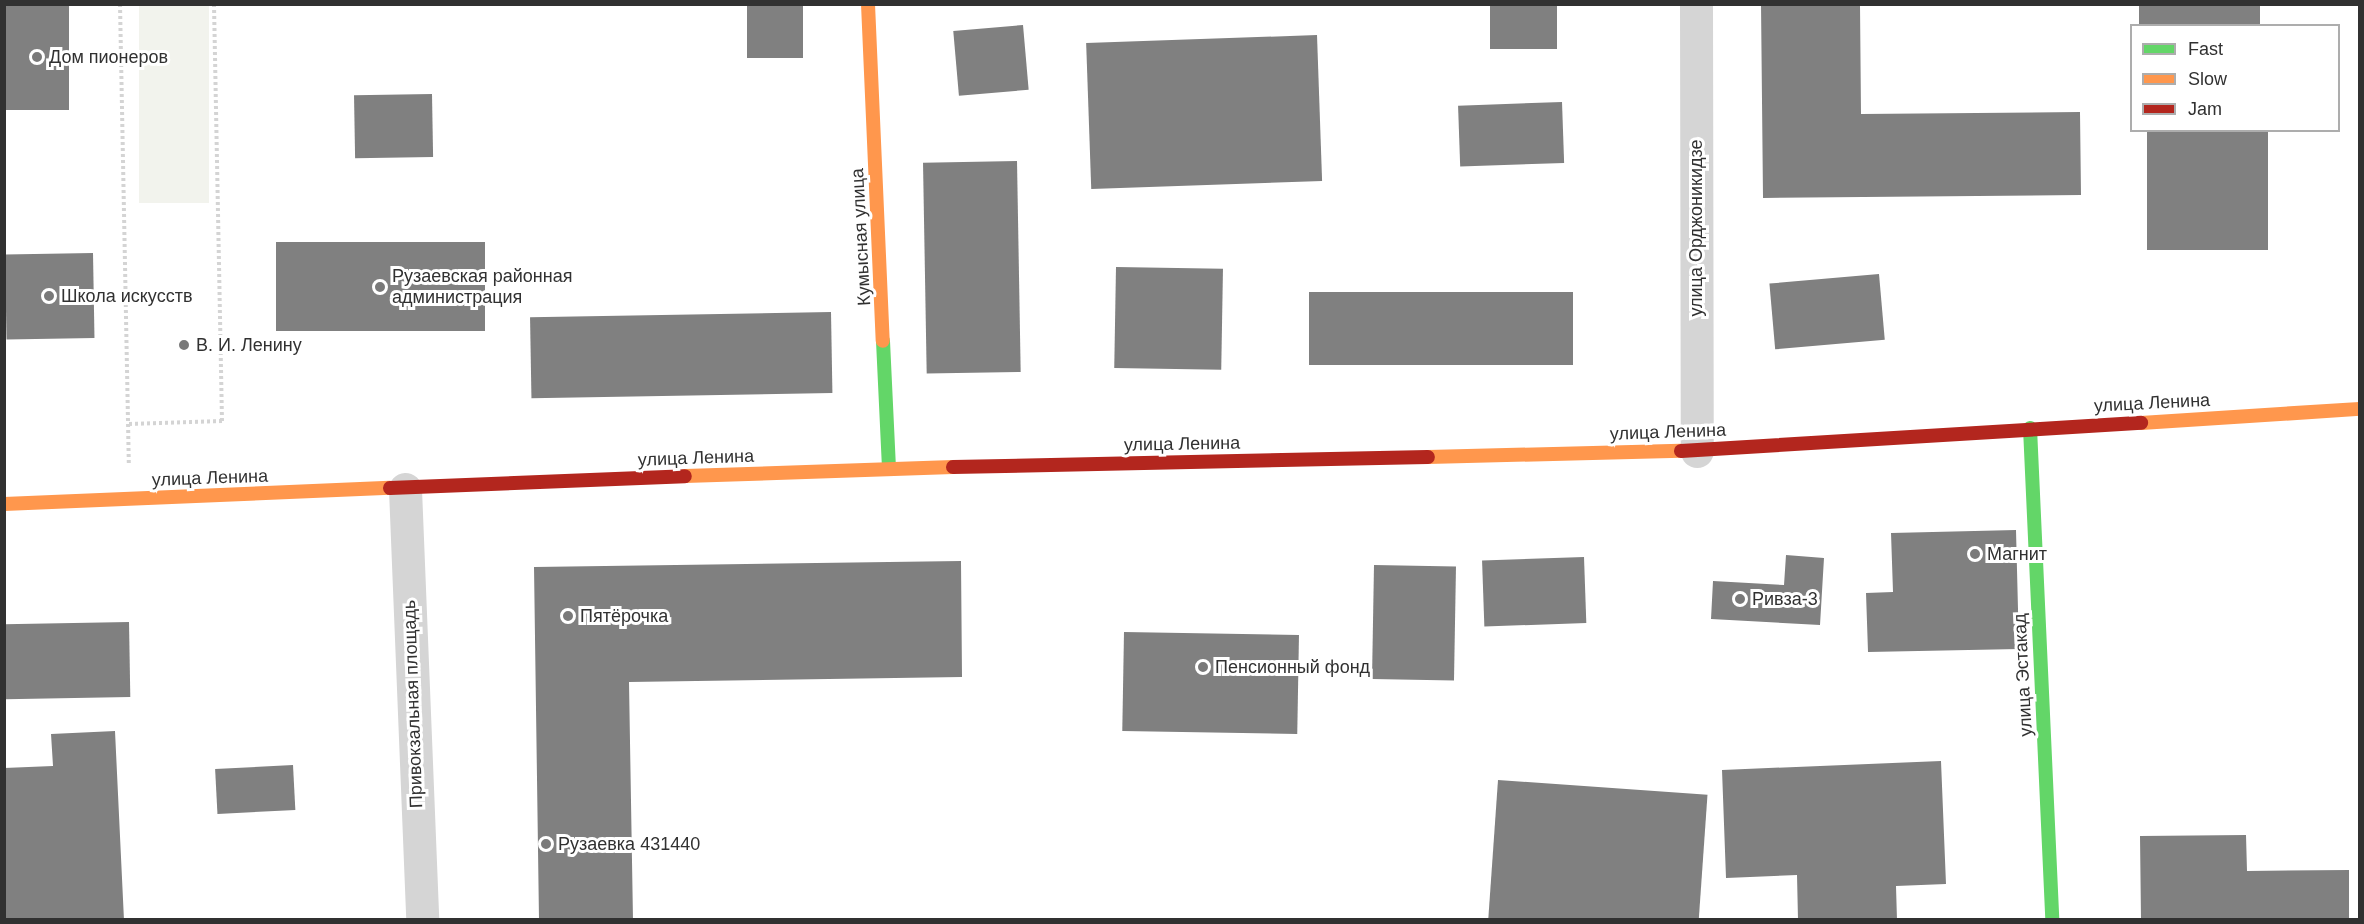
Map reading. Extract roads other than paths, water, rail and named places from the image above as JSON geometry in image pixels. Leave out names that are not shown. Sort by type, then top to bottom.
[{"type":"street","name":"Кумысная улица","points":[[868,4],[889,468]]},
{"type":"street","name":"улица Орджоникидзе","points":[[1696,4],[1697,451]]},
{"type":"street","name":"улица Ленина","points":[[4,504],[889,468],[1697,451],[2030,428],[2360,409]]},
{"type":"street","name":"улица Эстакад","points":[[2030,428],[2052,920]]},
{"type":"street","name":"Привокзальная площадь","points":[[405,489],[422,920]]},
{"type":"place","name":"Дом пионеров","points":[[37,57]]},
{"type":"place","name":"Рузаевская районная администрация","points":[[380,287]]},
{"type":"place","name":"Школа искусств","points":[[49,296]]},
{"type":"place","name":"В. И. Ленину","points":[[184,345]]},
{"type":"place","name":"Магнит","points":[[1975,554]]},
{"type":"place","name":"Ривза-3","points":[[1740,599]]},
{"type":"place","name":"Пятёрочка","points":[[568,616]]},
{"type":"place","name":"Пенсионный фонд","points":[[1203,667]]},
{"type":"place","name":"Рузаевка 431440","points":[[546,844]]}]
